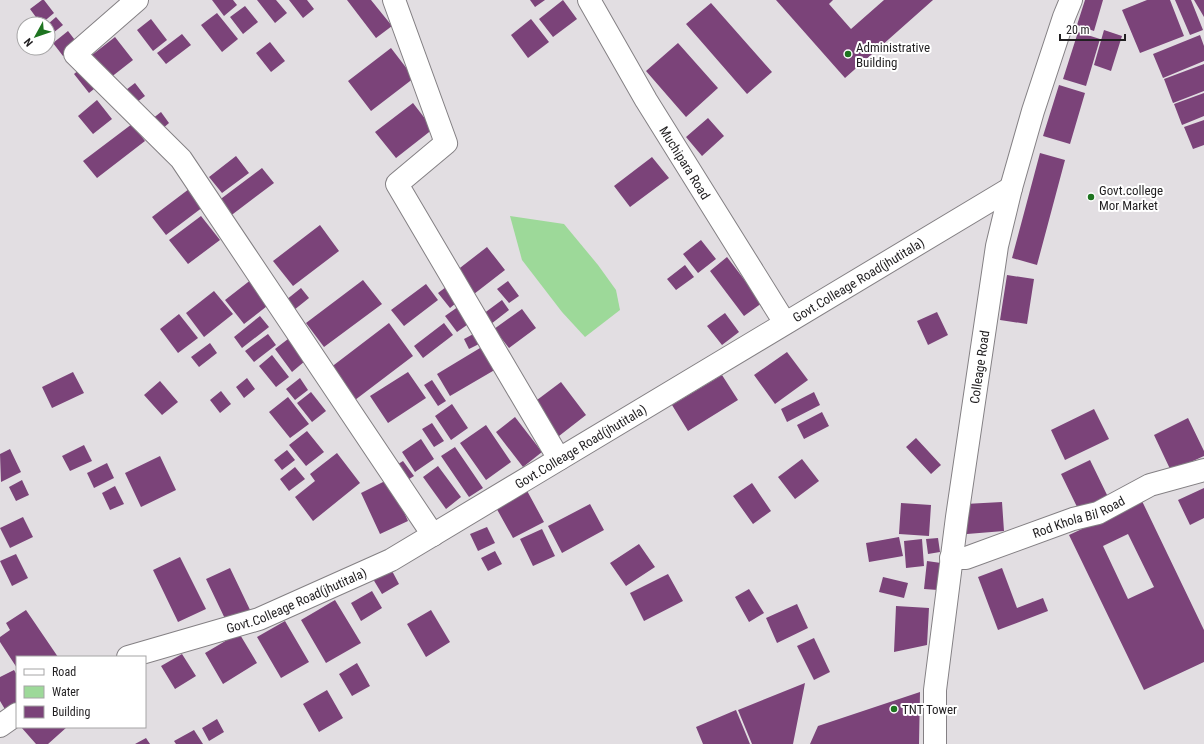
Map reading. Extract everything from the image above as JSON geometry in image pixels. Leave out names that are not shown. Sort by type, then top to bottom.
[{"type":"street","points":[[138,0],[75,54],[181,158],[433,535]]},
{"type":"street","points":[[394,0],[446,143],[397,184],[559,459]]},
{"type":"street","name":"Muchipara Road","points":[[589,0],[646,100],[785,323]]},
{"type":"street","name":"Colleage Road","points":[[935,744],[934,690],[951,558],[997,246],[1011,188],[1033,110],[1071,0]]},
{"type":"street","name":"Govt.Colleage Road(jhutitala)","points":[[131,656],[259,619],[391,560],[1011,188]]},
{"type":"street","name":"Rod Khola Bil Road","points":[[951,558],[966,558],[1073,520],[1098,513],[1150,485],[1204,470]]},
{"type":"street","points":[[0,726],[16,715]]},
{"type":"water","points":[[510,216],[564,224],[598,265],[616,290],[620,310],[585,337],[562,312],[522,260]]},
{"type":"building","points":[[44,0],[54,13],[50,16],[35,16],[30,9]]},
{"type":"building","points":[[212,0],[233,0],[237,5],[224,16]]},
{"type":"building","points":[[257,0],[276,0],[287,13],[275,23]]},
{"type":"building","points":[[289,0],[307,0],[314,9],[303,18]]},
{"type":"building","points":[[347,0],[371,0],[392,26],[376,38]]},
{"type":"building","points":[[530,0],[545,0],[535,7]]},
{"type":"building","points":[[563,0],[577,19],[553,37],[539,19]]},
{"type":"building","name":"Administrative Building","points":[[776,0],[833,0],[829,4],[851,29],[884,0],[933,0],[845,78]]},
{"type":"building","points":[[1085,0],[1103,0],[1094,31],[1077,25]]},
{"type":"building","points":[[1147,0],[1170,0],[1184,36],[1140,53],[1122,10]]},
{"type":"building","points":[[1175,0],[1191,0],[1203,30],[1190,35]]},
{"type":"building","points":[[1194,0],[1204,0],[1204,17]]},
{"type":"building","points":[[711,3],[772,72],[747,94],[686,24]]},
{"type":"building","points":[[245,6],[258,22],[243,34],[230,17]]},
{"type":"building","points":[[217,13],[238,39],[222,52],[201,25]]},
{"type":"building","points":[[56,17],[63,25],[56,31]]},
{"type":"building","points":[[151,19],[167,40],[153,51],[137,30]]},
{"type":"building","points":[[531,19],[549,42],[528,58],[511,35]]},
{"type":"building","points":[[1104,30],[1122,36],[1111,71],[1094,65]]},
{"type":"building","points":[[68,31],[78,44],[63,56],[56,47],[56,41]]},
{"type":"building","points":[[1078,32],[1100,39],[1086,86],[1063,79]]},
{"type":"building","points":[[182,34],[191,45],[166,64],[157,53]]},
{"type":"building","points":[[1200,35],[1204,46],[1204,61],[1163,78],[1153,54]]},
{"type":"building","points":[[115,37],[133,60],[110,78],[92,55]]},
{"type":"building","points":[[270,42],[285,61],[271,72],[256,53]]},
{"type":"building","points":[[678,43],[718,88],[686,117],[646,71]]},
{"type":"building","points":[[391,48],[414,78],[371,111],[348,81]]},
{"type":"building","points":[[1204,64],[1204,91],[1173,103],[1164,79]]},
{"type":"building","points":[[84,66],[99,85],[89,93],[74,74]]},
{"type":"building","points":[[135,83],[145,96],[132,106],[122,93]]},
{"type":"building","points":[[1059,85],[1085,93],[1070,144],[1043,136]]},
{"type":"building","points":[[1204,93],[1204,116],[1182,125],[1174,104]]},
{"type":"building","points":[[97,100],[112,119],[93,134],[78,116]]},
{"type":"building","points":[[413,103],[433,129],[396,158],[375,132]]},
{"type":"building","points":[[161,112],[169,123],[161,130],[152,119]]},
{"type":"building","points":[[708,118],[724,136],[702,156],[686,137]]},
{"type":"building","points":[[1204,120],[1204,145],[1193,149],[1184,127]]},
{"type":"building","points":[[132,124],[145,141],[97,178],[83,161]]},
{"type":"building","points":[[1040,153],[1065,160],[1037,265],[1012,258]]},
{"type":"building","points":[[236,156],[249,173],[222,193],[209,177]]},
{"type":"building","points":[[652,157],[669,178],[630,207],[614,186]]},
{"type":"building","points":[[262,168],[274,183],[229,217],[218,201]]},
{"type":"building","points":[[189,189],[203,207],[166,235],[152,217]]},
{"type":"building","points":[[201,216],[220,240],[188,264],[169,240]]},
{"type":"building","points":[[320,225],[339,251],[293,286],[273,261]]},
{"type":"building","points":[[701,240],[716,259],[698,273],[683,254]]},
{"type":"building","points":[[487,247],[505,270],[474,294],[456,271]]},
{"type":"building","points":[[727,257],[762,303],[744,316],[710,271]]},
{"type":"building","points":[[685,265],[694,277],[676,290],[667,279]]},
{"type":"building","points":[[1007,275],[1034,279],[1027,324],[1000,320]]},
{"type":"building","points":[[252,279],[271,303],[244,324],[225,300]]},
{"type":"building","points":[[363,280],[382,304],[324,347],[306,323]]},
{"type":"building","points":[[508,281],[519,296],[509,303],[497,289]]},
{"type":"building","points":[[426,284],[438,300],[404,326],[391,310]]},
{"type":"building","points":[[450,284],[462,298],[450,308],[438,293]]},
{"type":"building","points":[[301,288],[309,298],[294,310],[286,300]]},
{"type":"building","points":[[214,291],[233,314],[204,337],[186,313]]},
{"type":"building","points":[[502,300],[509,310],[491,324],[483,314]]},
{"type":"building","points":[[462,304],[474,320],[457,332],[445,316]]},
{"type":"building","points":[[522,309],[536,328],[509,348],[494,329]]},
{"type":"building","points":[[937,312],[948,335],[928,345],[917,321]]},
{"type":"building","points":[[725,313],[739,332],[722,345],[707,326]]},
{"type":"building","points":[[179,314],[198,338],[178,353],[160,329]]},
{"type":"building","points":[[260,316],[269,327],[242,348],[234,337]]},
{"type":"building","points":[[389,323],[413,356],[355,400],[330,368]]},
{"type":"building","points":[[444,323],[453,335],[423,358],[414,346]]},
{"type":"building","points":[[479,331],[485,341],[469,349],[464,339]]},
{"type":"building","points":[[268,334],[276,345],[254,362],[245,351]]},
{"type":"building","points":[[288,339],[305,361],[292,372],[275,349]]},
{"type":"building","points":[[210,343],[217,353],[199,367],[191,357]]},
{"type":"building","points":[[485,345],[498,368],[450,396],[437,374]]},
{"type":"building","points":[[787,352],[808,380],[775,404],[754,375]]},
{"type":"building","points":[[272,355],[289,377],[276,387],[259,366]]},
{"type":"building","points":[[73,372],[84,393],[52,408],[42,387]]},
{"type":"building","points":[[408,372],[426,398],[388,423],[370,396]]},
{"type":"building","points":[[722,375],[738,400],[688,431],[672,405]]},
{"type":"building","points":[[247,378],[255,389],[244,398],[236,387]]},
{"type":"building","points":[[300,378],[308,390],[295,400],[286,389]]},
{"type":"building","points":[[432,380],[446,401],[438,406],[424,385]]},
{"type":"building","points":[[160,381],[178,402],[162,415],[144,395]]},
{"type":"building","points":[[561,382],[586,415],[559,436],[533,403]]},
{"type":"building","points":[[221,391],[231,404],[220,413],[210,400]]},
{"type":"building","points":[[311,392],[326,411],[312,422],[297,403]]},
{"type":"building","points":[[814,392],[820,405],[787,422],[781,409]]},
{"type":"building","points":[[288,397],[309,424],[290,438],[269,412]]},
{"type":"building","points":[[452,404],[468,428],[451,440],[435,416]]},
{"type":"building","points":[[1094,409],[1109,439],[1065,460],[1051,430]]},
{"type":"building","points":[[822,412],[829,426],[804,439],[797,425]]},
{"type":"building","points":[[515,417],[542,452],[523,467],[496,432]]},
{"type":"building","points":[[1188,418],[1204,451],[1204,456],[1171,471],[1154,435]]},
{"type":"building","points":[[432,423],[444,441],[434,447],[422,429]]},
{"type":"building","points":[[486,425],[511,462],[486,480],[460,443]]},
{"type":"building","points":[[307,431],[324,452],[306,466],[289,445]]},
{"type":"building","points":[[916,438],[941,465],[931,474],[906,447]]},
{"type":"building","points":[[421,439],[434,459],[415,472],[402,452]]},
{"type":"building","points":[[84,445],[92,461],[70,471],[62,456]]},
{"type":"building","points":[[455,447],[483,488],[469,497],[441,456]]},
{"type":"building","points":[[10,449],[21,472],[1,482],[0,454]]},
{"type":"building","points":[[287,450],[295,460],[282,470],[274,460]]},
{"type":"building","points":[[337,453],[360,483],[313,521],[295,497],[315,481],[310,474]]},
{"type":"building","points":[[160,456],[176,490],[141,507],[125,473]]},
{"type":"building","points":[[802,459],[819,481],[795,499],[778,477]]},
{"type":"building","points":[[1090,460],[1109,499],[1080,513],[1061,474]]},
{"type":"building","points":[[403,461],[414,476],[406,481],[395,466]]},
{"type":"building","points":[[107,463],[114,478],[94,488],[87,473]]},
{"type":"building","points":[[438,466],[461,497],[446,509],[423,477]]},
{"type":"building","points":[[295,467],[305,479],[289,491],[280,479]]},
{"type":"building","points":[[389,479],[408,521],[380,534],[361,493]]},
{"type":"building","points":[[22,480],[29,495],[16,501],[9,487]]},
{"type":"building","points":[[752,483],[771,511],[753,524],[733,496]]},
{"type":"building","points":[[115,486],[124,504],[110,510],[102,493]]},
{"type":"building","points":[[525,487],[544,522],[513,538],[494,504]]},
{"type":"building","points":[[1204,488],[1204,518],[1190,525],[1178,500]]},
{"type":"building","points":[[1142,501],[1204,630],[1204,662],[1144,690],[1069,535]],"holes":[[[1128,534],[1154,587],[1128,599],[1103,546]]]},
{"type":"building","points":[[1002,502],[1004,531],[967,534],[965,504]]},
{"type":"building","points":[[901,503],[931,505],[929,536],[899,534]]},
{"type":"building","points":[[590,504],[604,530],[562,553],[548,526]]},
{"type":"building","points":[[23,517],[33,537],[10,548],[0,528]]},
{"type":"building","points":[[487,527],[495,543],[478,551],[470,534]]},
{"type":"building","points":[[542,529],[555,556],[533,566],[520,539]]},
{"type":"building","points":[[899,537],[903,556],[869,562],[866,543]]},
{"type":"building","points":[[938,538],[940,552],[928,554],[926,539]]},
{"type":"building","points":[[922,539],[924,566],[906,568],[904,541]]},
{"type":"building","points":[[639,544],[655,567],[626,586],[610,563]]},
{"type":"building","points":[[495,551],[502,564],[488,571],[481,558]]},
{"type":"building","points":[[16,554],[28,578],[12,586],[0,561]]},
{"type":"building","points":[[180,557],[206,609],[178,622],[153,570]]},
{"type":"building","points":[[927,561],[941,563],[938,590],[924,589]]},
{"type":"building","points":[[230,568],[252,614],[228,625],[206,579]]},
{"type":"building","points":[[1002,568],[1017,608],[1043,598],[1048,611],[998,630],[978,577]]},
{"type":"building","points":[[391,569],[399,584],[382,594],[373,579]]},
{"type":"building","points":[[668,574],[683,601],[644,621],[630,593]]},
{"type":"building","points":[[883,577],[908,583],[904,598],[879,592]]},
{"type":"building","points":[[749,589],[764,613],[749,622],[735,597]]},
{"type":"building","points":[[372,591],[382,608],[361,621],[351,603]]},
{"type":"building","points":[[335,600],[361,643],[326,663],[301,620]]},
{"type":"building","points":[[797,604],[808,628],[777,643],[766,618]]},
{"type":"building","points":[[896,606],[929,608],[927,645],[894,652]]},
{"type":"building","points":[[26,610],[57,656],[16,656],[16,666],[0,642],[0,637],[10,630],[6,623]]},
{"type":"building","points":[[431,610],[450,642],[426,657],[407,624]]},
{"type":"building","points":[[285,621],[309,662],[281,678],[257,637]]},
{"type":"building","points":[[239,633],[257,663],[223,684],[205,653]]},
{"type":"building","points":[[814,638],[830,672],[814,680],[797,646]]},
{"type":"building","points":[[182,654],[196,676],[175,689],[161,666]]},
{"type":"building","points":[[357,663],[370,686],[352,696],[339,674]]},
{"type":"building","points":[[14,670],[16,673],[16,706],[6,711],[0,701],[0,677]]},
{"type":"building","points":[[805,683],[793,744],[752,744],[738,710]]},
{"type":"building","points":[[327,690],[343,718],[319,732],[303,704]]},
{"type":"building","name":"TNT Tower","points":[[920,692],[919,744],[810,744],[818,726]]},
{"type":"building","points":[[736,710],[750,744],[703,744],[696,727]]},
{"type":"building","points":[[217,719],[224,732],[209,741],[202,728]]},
{"type":"building","points":[[22,728],[66,728],[48,744],[36,744]]},
{"type":"building","points":[[194,730],[203,744],[176,744],[174,741]]},
{"type":"building","points":[[146,738],[150,744],[135,744]]},
{"type":"place","name":"Administrative Building","points":[[848,54]]},
{"type":"place","name":"Govt.college Mor Market","points":[[1091,197]]},
{"type":"place","name":"TNT Tower","points":[[894,709]]}]
